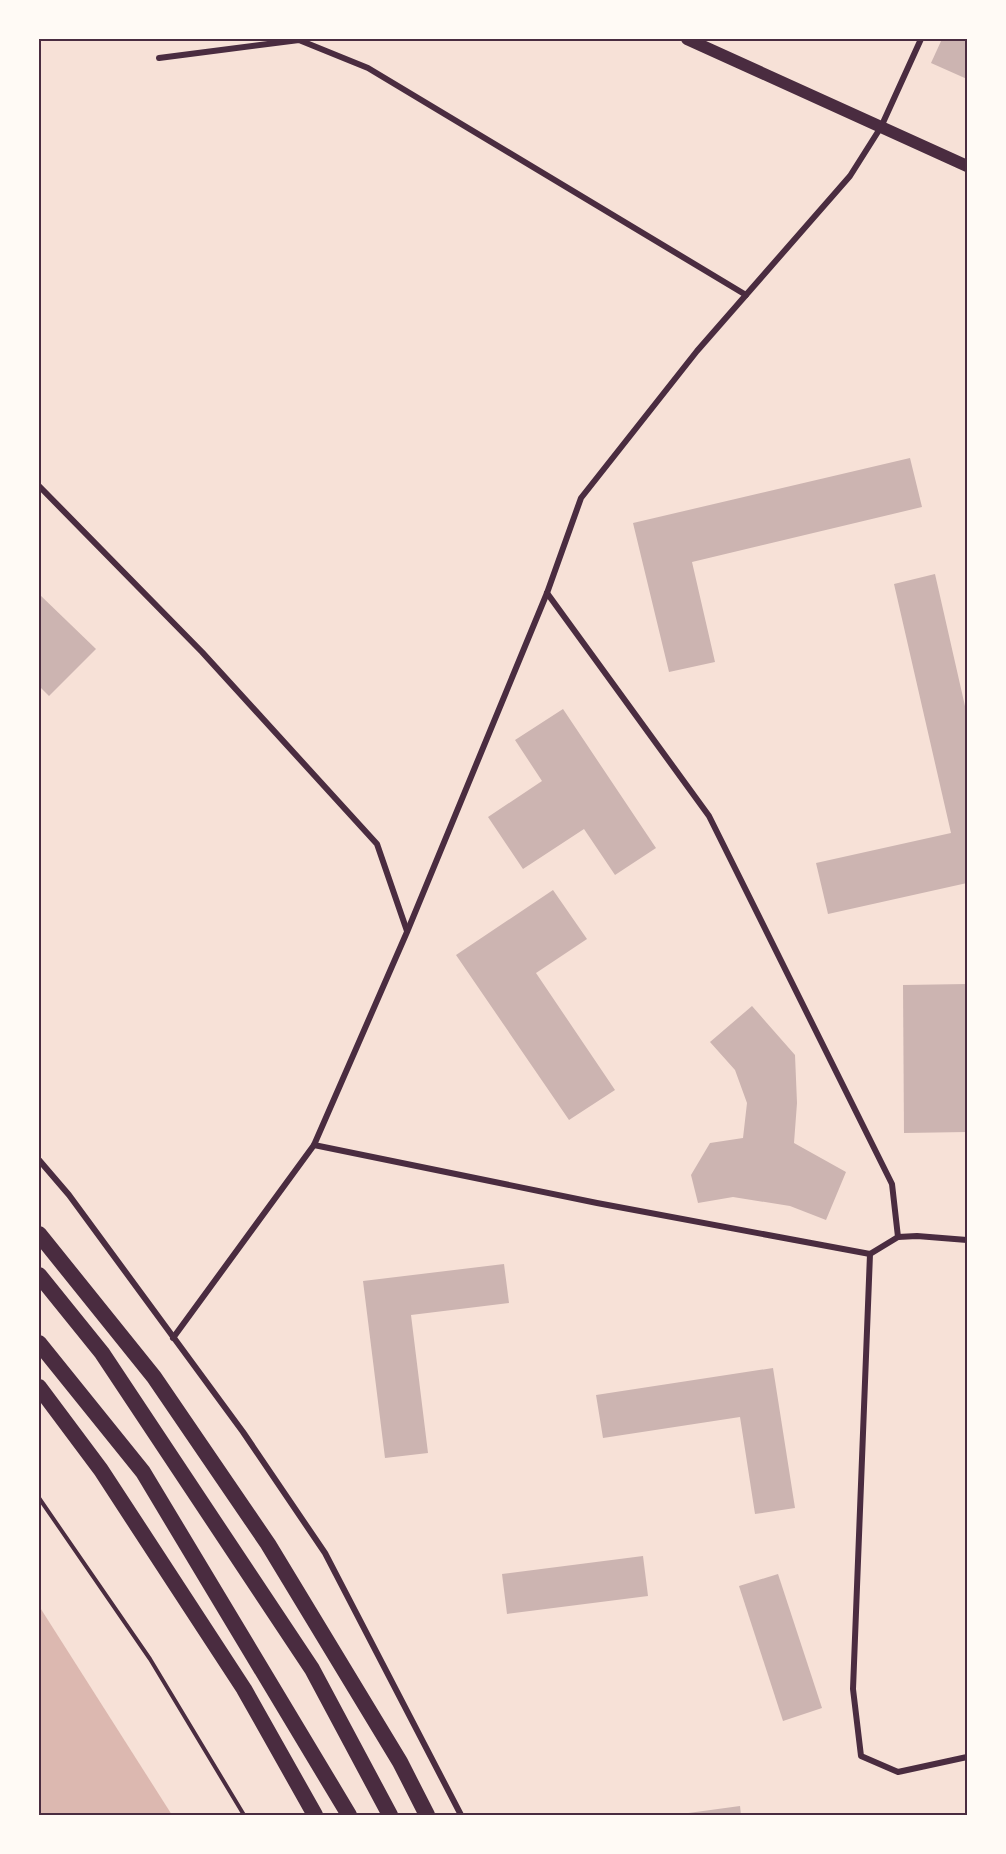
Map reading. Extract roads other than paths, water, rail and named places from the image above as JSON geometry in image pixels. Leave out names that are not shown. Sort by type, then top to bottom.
[{"type":"highway","points":[[39,1234],[154,1377],[261,1534],[400,1762],[427,1815]]},
{"type":"highway","points":[[39,1275],[102,1353],[312,1669],[390,1815]]},
{"type":"highway","points":[[39,1343],[143,1472],[349,1815]]},
{"type":"highway","points":[[39,1387],[101,1470],[244,1689],[315,1815]]},
{"type":"main road","points":[[687,39],[967,166]]},
{"type":"street","points":[[173,1338],[314,1145],[407,932],[547,593],[581,498],[697,351],[850,176],[881,127],[921,39]]},
{"type":"street","points":[[159,58],[299,40],[368,68],[746,295]]},
{"type":"street","points":[[39,486],[202,652],[376,844],[407,932]]},
{"type":"street","points":[[547,593],[709,816],[892,1184],[898,1237]]},
{"type":"street","points":[[314,1145],[597,1203],[870,1254],[898,1237],[967,1240]]},
{"type":"street","points":[[39,1160],[69,1195],[243,1432],[325,1553],[461,1815]]},
{"type":"street","points":[[870,1254],[853,1689],[861,1756],[898,1772],[967,1757]]}]
